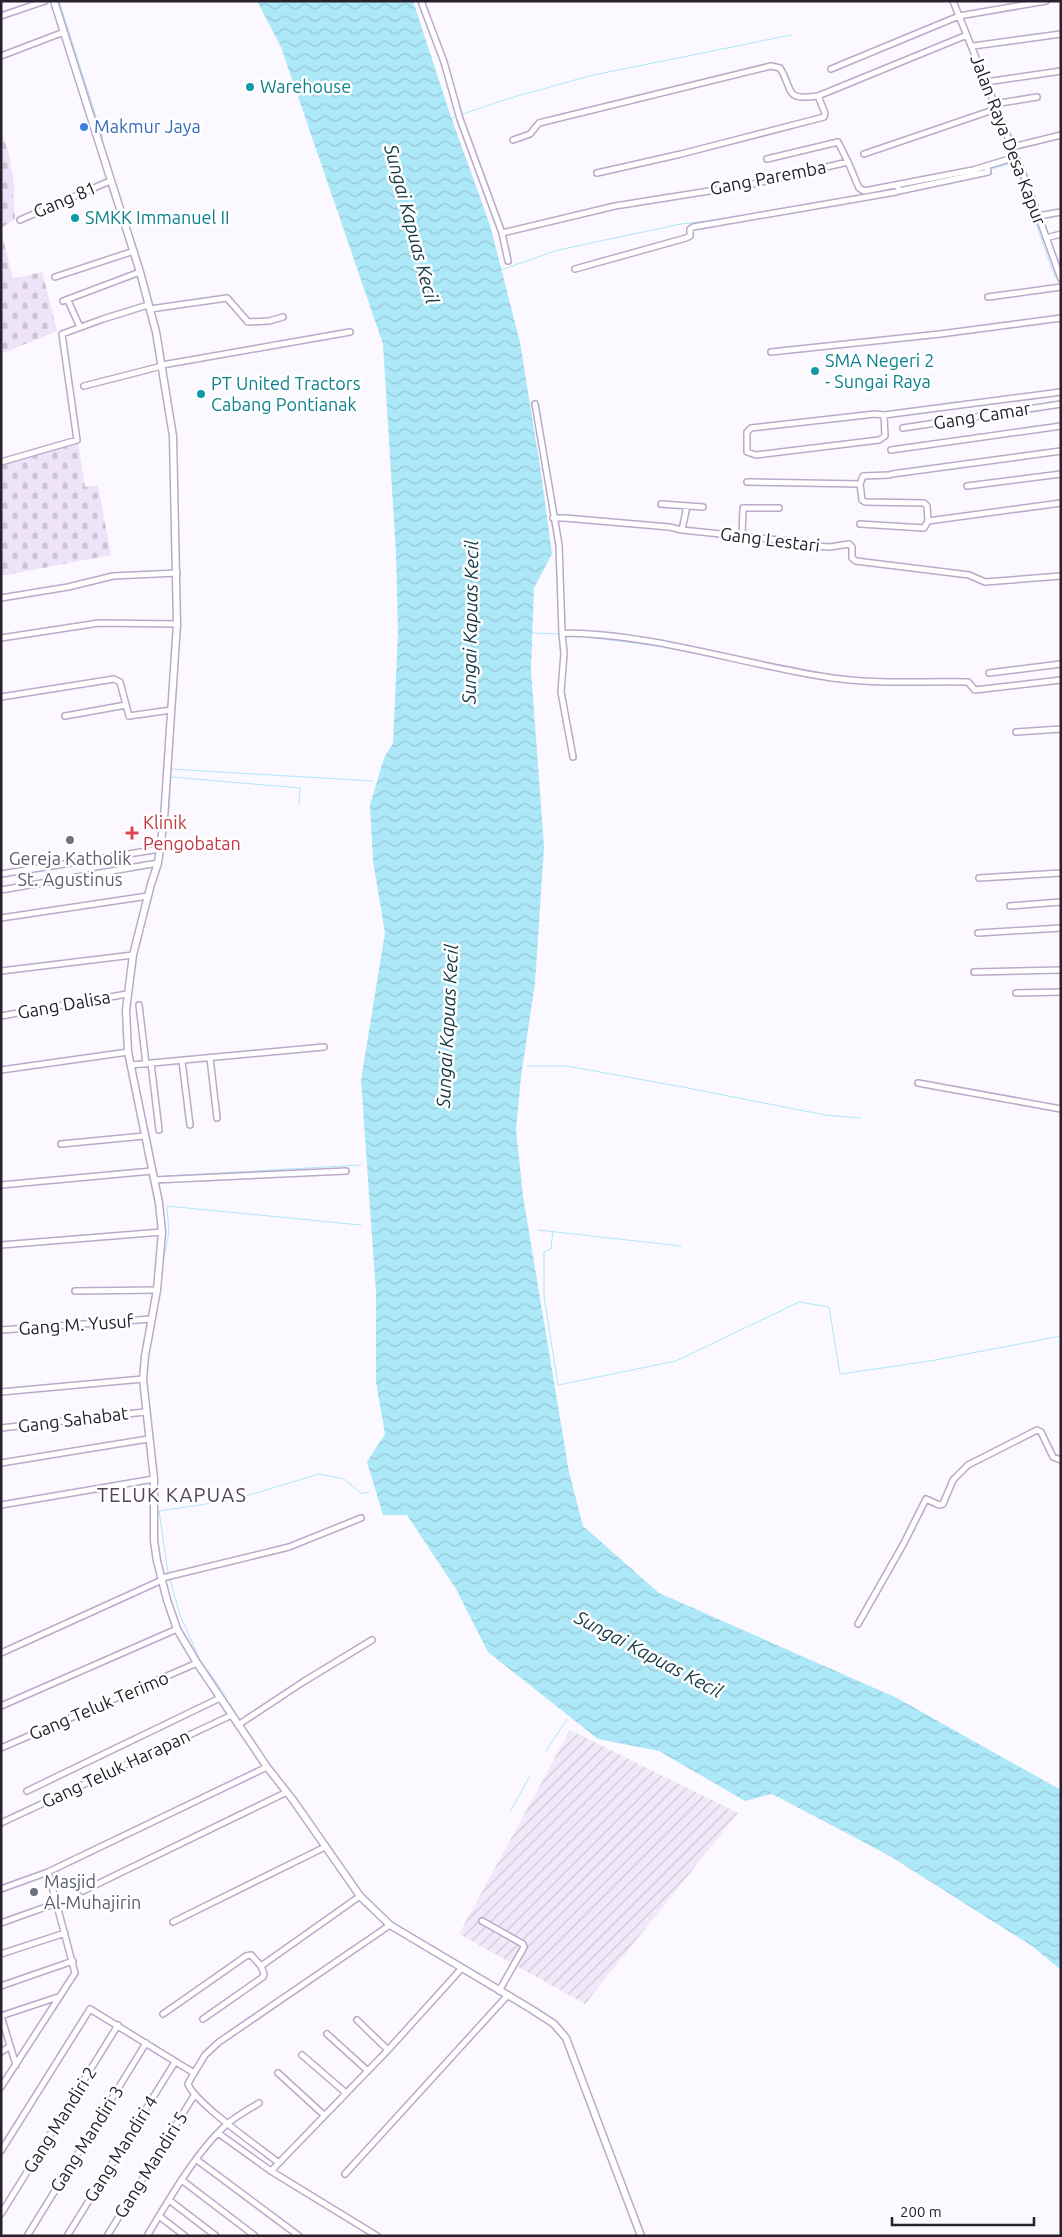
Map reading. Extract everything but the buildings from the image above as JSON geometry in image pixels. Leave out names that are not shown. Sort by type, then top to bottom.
[{"type":"main road","points":[[54,1],[140,272],[162,365],[173,436],[177,624],[172,710],[158,864],[133,954],[127,994],[128,1052],[159,1203],[162,1232],[157,1290],[143,1379],[145,1412],[154,1479],[154,1541],[162,1579],[177,1629],[197,1663],[267,1767],[287,1792],[360,1896],[390,1926],[554,2024],[566,2038],[641,2236]]},
{"type":"street","points":[[1,16],[45,1]]},
{"type":"street","points":[[421,1],[444,62],[460,119],[502,234],[508,261]]},
{"type":"street","name":"Jalan Raya Desa Kapur","points":[[953,1],[973,46],[1046,238],[1058,260],[1061,279]]},
{"type":"street","points":[[831,69],[959,16],[1046,1]]},
{"type":"street","points":[[1,56],[64,32]]},
{"type":"street","points":[[973,46],[1061,34]]},
{"type":"street","points":[[513,140],[530,134],[539,123],[771,66],[780,68],[791,94],[797,97],[818,96],[967,35]]},
{"type":"street","points":[[986,82],[1061,71]]},
{"type":"street","points":[[597,173],[682,154],[824,116],[825,113],[818,96]]},
{"type":"street","points":[[864,154],[995,107],[1037,97]]},
{"type":"street","points":[[1012,146],[1061,135]]},
{"type":"street","points":[[767,159],[838,142],[848,162]]},
{"type":"street","points":[[575,269],[686,238],[690,236],[691,228],[963,176],[988,169],[1016,157]]},
{"type":"street","name":"Gang Paremba","points":[[502,234],[615,206],[753,184],[848,162],[862,191],[899,188]]},
{"type":"street","name":"Gang 81","points":[[20,220],[110,181]]},
{"type":"street","points":[[1038,216],[1061,212]]},
{"type":"street","points":[[1046,238],[1061,234]]},
{"type":"street","points":[[55,277],[134,251]]},
{"type":"street","points":[[63,301],[140,272]]},
{"type":"street","points":[[988,297],[1061,287]]},
{"type":"street","points":[[1,462],[77,440],[62,334],[149,307],[227,298],[248,322],[283,317]]},
{"type":"street","points":[[70,303],[80,327]]},
{"type":"street","points":[[771,352],[940,334],[1061,318]]},
{"type":"street","points":[[84,386],[162,365],[350,332]]},
{"type":"street","points":[[884,415],[885,436],[879,440],[756,455],[747,452],[747,432],[751,428],[875,414],[884,415],[1061,392]]},
{"type":"street","points":[[535,404],[559,545],[564,653],[561,692],[573,757]]},
{"type":"street","name":"Gang Camar","points":[[903,428],[1061,404]]},
{"type":"street","points":[[891,450],[1061,426]]},
{"type":"street","points":[[860,524],[924,528],[928,521],[928,506],[926,504],[865,502],[861,499],[860,484],[862,477],[866,474],[890,474],[1061,451]]},
{"type":"street","points":[[967,486],[1061,474]]},
{"type":"street","points":[[747,482],[860,484]]},
{"type":"street","points":[[928,521],[1061,503]]},
{"type":"street","points":[[661,504],[703,507]]},
{"type":"street","points":[[682,530],[687,506]]},
{"type":"street","points":[[742,537],[743,508],[779,508]]},
{"type":"street","name":"Gang Lestari","points":[[553,518],[669,527],[822,547],[849,544],[852,547],[852,558],[856,561],[969,575],[985,582],[1061,576]]},
{"type":"street","points":[[1,598],[68,588],[113,576],[177,573]]},
{"type":"street","points":[[1,638],[99,623],[177,624]]},
{"type":"street","points":[[562,632],[601,635],[686,648],[841,680],[920,684],[968,682],[975,690],[1061,680]]},
{"type":"street","points":[[989,673],[1061,664]]},
{"type":"street","points":[[1,697],[114,679],[119,681],[130,717],[172,710]]},
{"type":"street","points":[[65,716],[126,705]]},
{"type":"street","points":[[1016,732],[1061,729]]},
{"type":"street","points":[[1,874],[160,849]]},
{"type":"street","points":[[1,890],[158,864]]},
{"type":"street","points":[[979,878],[1061,873]]},
{"type":"street","points":[[1,918],[148,896]]},
{"type":"street","points":[[1010,906],[1061,902]]},
{"type":"street","points":[[978,933],[1061,928]]},
{"type":"street","points":[[1,971],[133,954]]},
{"type":"street","points":[[974,972],[1061,970]]},
{"type":"street","points":[[1016,993],[1061,992]]},
{"type":"street","name":"Gang Dalisa","points":[[1,1016],[127,994]]},
{"type":"street","points":[[139,1005],[159,1130]]},
{"type":"street","points":[[131,1065],[324,1047]]},
{"type":"street","points":[[1,1070],[128,1052]]},
{"type":"street","points":[[210,1058],[217,1118]]},
{"type":"street","points":[[182,1061],[190,1125]]},
{"type":"street","points":[[918,1083],[1061,1109]]},
{"type":"street","points":[[61,1144],[144,1136]]},
{"type":"street","points":[[154,1180],[346,1171]]},
{"type":"street","points":[[1,1185],[152,1172]]},
{"type":"street","points":[[1,1245],[162,1232]]},
{"type":"street","points":[[75,1292],[157,1290]]},
{"type":"street","name":"Gang M. Yusuf","points":[[1,1330],[151,1319]]},
{"type":"street","points":[[1,1392],[143,1379]]},
{"type":"street","name":"Gang Sahabat","points":[[1,1428],[145,1412]]},
{"type":"street","points":[[858,1624],[926,1500],[939,1505],[943,1504],[953,1480],[968,1465],[1037,1430],[1040,1432],[1053,1458],[1061,1460]]},
{"type":"street","points":[[1,1463],[148,1439]]},
{"type":"street","points":[[1,1505],[154,1479]]},
{"type":"street","points":[[1,1653],[162,1579],[289,1547],[361,1518]]},
{"type":"street","points":[[1,1706],[177,1629]]},
{"type":"street","points":[[238,1725],[372,1640]]},
{"type":"street","name":"Gang Teluk Terimo","points":[[1,1748],[197,1663]]},
{"type":"street","points":[[27,1790],[220,1698]]},
{"type":"street","name":"Gang Teluk Harapan","points":[[1,1823],[232,1715]]},
{"type":"street","points":[[1,1890],[48,1872],[267,1767]]},
{"type":"street","points":[[83,1891],[287,1792]]},
{"type":"street","points":[[173,1922],[325,1847]]},
{"type":"street","points":[[1,2087],[75,1973],[48,1872]]},
{"type":"street","points":[[260,1966],[360,1896]]},
{"type":"street","points":[[1,1923],[57,1903]]},
{"type":"street","points":[[482,1921],[523,1944],[524,1947],[499,1991]]},
{"type":"street","points":[[279,2163],[228,2124],[195,2094],[188,2084],[205,2055],[219,2042],[390,1926]]},
{"type":"street","points":[[1,1954],[65,1933]]},
{"type":"street","points":[[163,2014],[249,1955],[260,1966],[264,1974],[263,1977],[204,2019]]},
{"type":"street","points":[[1,1986],[73,1961]]},
{"type":"street","points":[[271,2171],[388,2050],[462,1968]]},
{"type":"street","points":[[345,2174],[507,1996]]},
{"type":"street","points":[[16,2065],[1,2016],[58,1997]]},
{"type":"street","points":[[1,2151],[88,2010],[91,2009],[118,2025],[194,2073]]},
{"type":"street","points":[[357,2020],[388,2050]]},
{"type":"street","name":"Gang Mandiri 2","points":[[1,2214],[118,2025]]},
{"type":"street","points":[[327,2034],[368,2071]]},
{"type":"street","name":"Gang Mandiri 3","points":[[28,2236],[146,2043]]},
{"type":"street","points":[[1,2052],[9,2047]]},
{"type":"street","points":[[302,2055],[346,2093]]},
{"type":"street","name":"Gang Mandiri 4","points":[[67,2236],[175,2062]]},
{"type":"street","points":[[278,2073],[324,2115]]},
{"type":"street","name":"Gang Mandiri 5","points":[[108,2236],[195,2094]]},
{"type":"street","points":[[147,2236],[169,2200],[218,2133],[258,2102]]},
{"type":"street","points":[[218,2133],[271,2171],[377,2236]]},
{"type":"street","points":[[197,2160],[299,2236]]},
{"type":"street","points":[[183,2181],[255,2236]]},
{"type":"street","points":[[169,2200],[216,2236]]},
{"type":"street","points":[[159,2216],[185,2236]]},
{"type":"shaded area","points":[[570,1730],[738,1813],[585,2004],[459,1934]]},
{"type":"green space","points":[[1,130],[9,155],[15,190],[13,192],[15,219],[1,228]]},
{"type":"green space","points":[[1,231],[13,279],[42,272],[57,331],[1,354]]},
{"type":"green space","points":[[78,443],[85,487],[98,485],[111,555],[1,576],[1,466]]},
{"type":"water","name":"Sungai Kapuas Kecil","points":[[257,1],[413,1],[451,117],[490,225],[520,342],[552,554],[534,588],[531,670],[544,847],[535,983],[521,1077],[516,1130],[523,1196],[569,1472],[583,1526],[659,1593],[897,1698],[1061,1790],[1061,1970],[1032,1946],[890,1856],[772,1794],[745,1801],[659,1751],[598,1739],[488,1652],[456,1589],[407,1515],[383,1515],[367,1462],[385,1434],[376,1382],[376,1293],[361,1080],[385,933],[373,861],[370,805],[384,758],[393,743],[398,632],[396,553],[383,344],[281,47]]},
{"type":"waterway","points":[[59,1],[103,138]]},
{"type":"waterway","points":[[463,114],[507,99],[589,76],[791,35]]},
{"type":"waterway","points":[[451,118],[455,117]]},
{"type":"waterway","points":[[990,169],[1014,163],[1055,277]]},
{"type":"waterway","points":[[970,173],[986,170]]},
{"type":"waterway","points":[[752,214],[895,189]]},
{"type":"waterway","points":[[501,270],[558,250],[681,224],[733,218]]},
{"type":"waterway","points":[[557,515],[598,518]]},
{"type":"waterway","points":[[533,633],[558,634]]},
{"type":"waterway","points":[[587,637],[680,649]]},
{"type":"waterway","points":[[170,769],[373,781]]},
{"type":"waterway","points":[[170,776],[170,787]]},
{"type":"waterway","points":[[171,777],[300,788],[299,805]]},
{"type":"waterway","points":[[169,808],[170,795]]},
{"type":"waterway","points":[[527,1066],[567,1066],[825,1115],[861,1118]]},
{"type":"waterway","points":[[166,1176],[361,1165]]},
{"type":"waterway","points":[[162,1266],[169,1233],[167,1206],[361,1225]]},
{"type":"waterway","points":[[538,1230],[681,1246]]},
{"type":"waterway","points":[[553,1231],[551,1249],[544,1252],[544,1296],[558,1385],[676,1361],[799,1302],[829,1307],[840,1374],[930,1361],[1061,1336]]},
{"type":"waterway","points":[[168,1572],[159,1511],[233,1500],[319,1474],[344,1479],[362,1494],[369,1492]]},
{"type":"waterway","points":[[170,1580],[180,1615],[200,1660],[227,1697]]},
{"type":"waterway","points":[[546,1751],[567,1719]]},
{"type":"waterway","points":[[510,1812],[530,1776]]},
{"type":"place","name":"Warehouse","points":[[250,87]]},
{"type":"place","name":"Makmur Jaya","points":[[84,127]]},
{"type":"place","name":"SMKK Immanuel II","points":[[75,218]]},
{"type":"place","name":"SMA Negeri 2 - Sungai Raya","points":[[815,371]]},
{"type":"place","name":"PT United Tractors Cabang Pontianak","points":[[201,394]]},
{"type":"place","name":"Klinik Pengobatan","points":[[132,833]]},
{"type":"place","name":"Gereja Katholik St. Agustinus","points":[[70,840]]},
{"type":"place","name":"Masjid Al-Muhajirin","points":[[34,1892]]},
{"type":"district","name":"TELUK KAPUAS","points":[[172,1495]]}]
